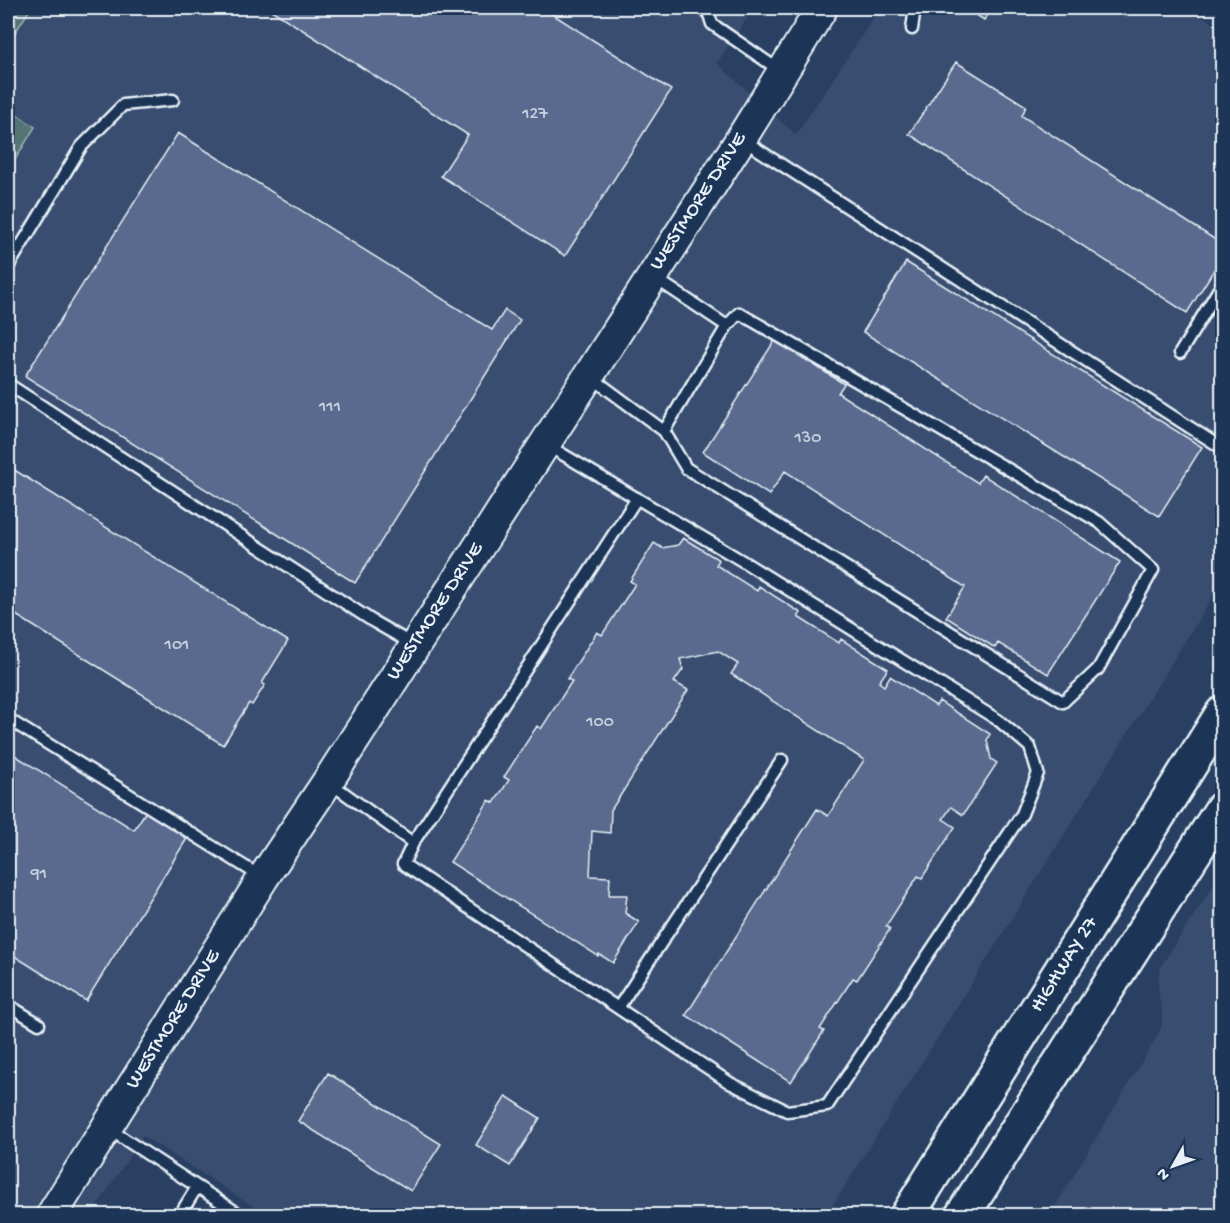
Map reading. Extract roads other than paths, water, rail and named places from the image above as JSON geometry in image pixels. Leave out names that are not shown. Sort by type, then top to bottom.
[{"type":"main road","name":"HIGHWAY 27","points":[[907,1215],[1222,714]]},
{"type":"main road","points":[[962,1215],[1222,809]]},
{"type":"street","name":"WESTMORE DRIVE","points":[[51,1215],[263,878],[328,781],[741,139],[822,8]]},
{"type":"lane","points":[[707,8],[712,24],[782,73]]},
{"type":"lane","points":[[912,29],[915,8]]},
{"type":"lane","points":[[8,267],[81,147],[123,105],[173,100]]},
{"type":"lane","points":[[741,139],[1222,448]]},
{"type":"lane","points":[[652,275],[727,326]]},
{"type":"lane","points":[[1180,353],[1222,284]]},
{"type":"lane","points":[[588,375],[664,431],[686,468],[1063,702],[1098,669],[1153,570],[1099,522],[738,313],[727,326],[664,431]]},
{"type":"lane","points":[[8,384],[374,622],[415,645]]},
{"type":"lane","points":[[544,443],[744,562],[998,720],[1030,747],[1038,773],[1022,814],[827,1106],[787,1111],[730,1083],[403,864],[413,843],[636,498]]},
{"type":"lane","points":[[8,719],[263,878]]},
{"type":"lane","points":[[618,1008],[782,760]]},
{"type":"lane","points":[[328,781],[413,843]]},
{"type":"lane","points":[[8,1005],[39,1024]]},
{"type":"lane","points":[[106,1127],[242,1215]]},
{"type":"lane","points":[[179,1215],[197,1187]]}]
